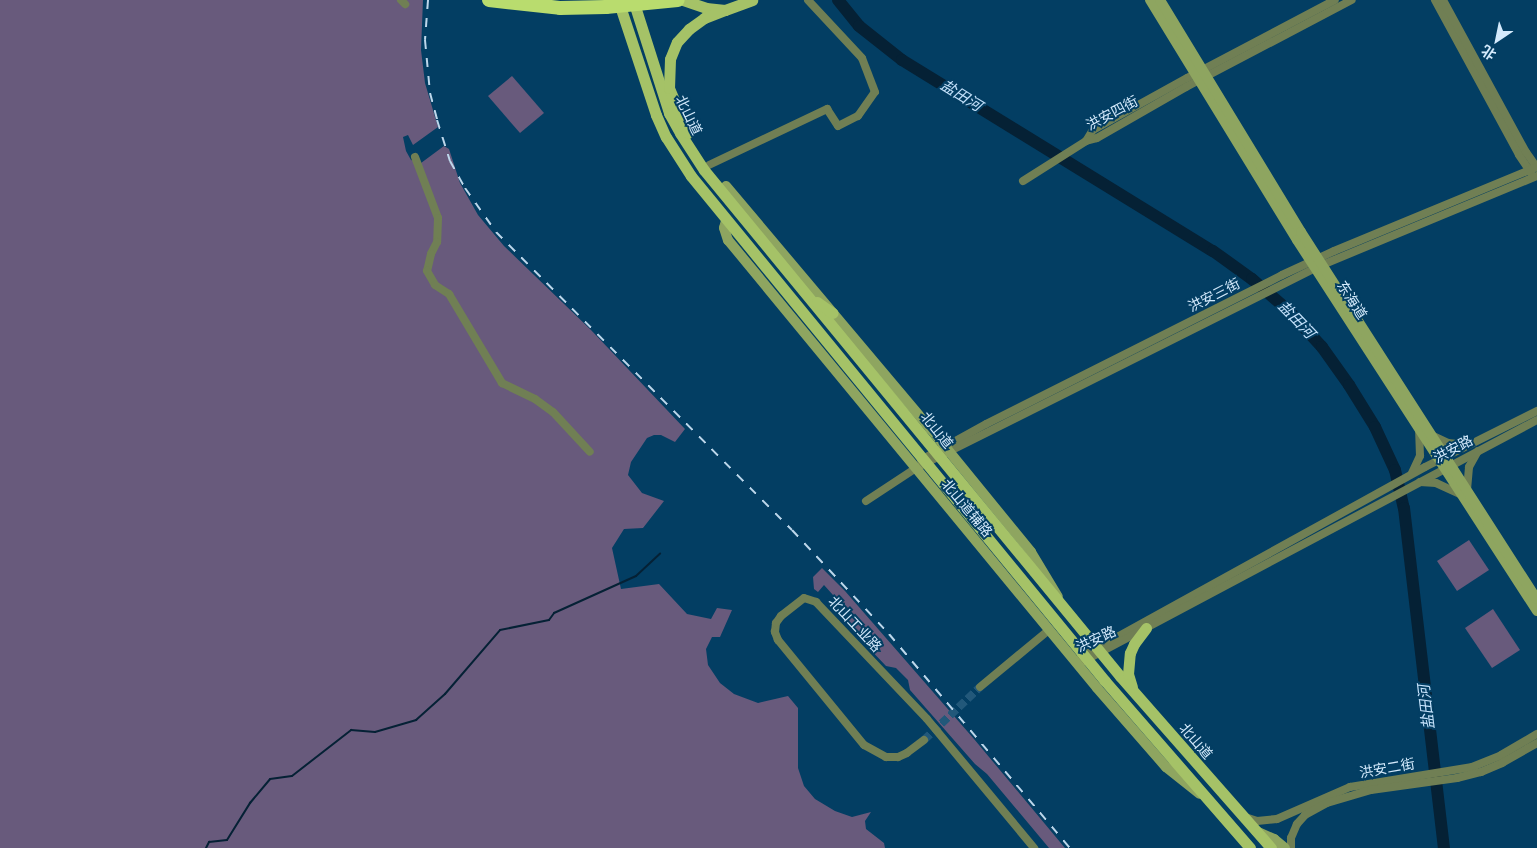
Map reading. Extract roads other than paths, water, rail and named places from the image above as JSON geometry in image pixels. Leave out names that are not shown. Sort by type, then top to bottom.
[{"type":"highway","points":[[489,0],[560,8],[606,7],[678,0]]},
{"type":"main road","points":[[618,0],[651,102],[663,131],[680,161],[921,463],[1082,659],[1208,799],[1246,846]]},
{"type":"main road","name":"北山道","points":[[633,0],[649,56],[674,123],[704,170],[807,295],[942,451],[1099,650],[1270,848]]},
{"type":"main road","points":[[683,0],[706,8],[725,10]]},
{"type":"main road","points":[[751,228],[726,186],[692,139],[677,111],[669,88],[668,68],[673,50],[689,28],[704,18],[752,0]]},
{"type":"main road","points":[[807,295],[833,313]]},
{"type":"main road","points":[[1135,693],[1128,674],[1129,659],[1134,644],[1146,628]]},
{"type":"street","points":[[710,165],[827,109],[838,126],[858,116],[875,92],[862,58],[808,0]]},
{"type":"street","name":"东海道","points":[[1150,0],[1200,75],[1316,263],[1537,612]]},
{"type":"street","name":"东海道","points":[[1160,0],[1200,75]]},
{"type":"street","name":"洪安四街","points":[[1200,75],[1335,0]]},
{"type":"street","name":"洪安四街","points":[[1023,181],[1086,141],[1093,130],[1352,0]]},
{"type":"street","points":[[1434,0],[1518,154],[1535,172]]},
{"type":"street","points":[[1443,0],[1535,172]]},
{"type":"street","points":[[415,156],[438,218],[437,242],[431,254],[427,271],[436,285],[449,294],[502,383],[535,400],[553,412],[590,452]]},
{"type":"street","name":"洪安三街","points":[[866,501],[921,463],[942,451],[1277,277],[1316,263],[1535,172]]},
{"type":"street","points":[[726,186],[833,313],[942,451]]},
{"type":"street","name":"洪安三街","points":[[942,451],[1283,284],[1316,263]]},
{"type":"street","name":"洪安路","points":[[1099,650],[1146,628],[1410,486],[1469,445],[1537,410]]},
{"type":"street","name":"洪安路","points":[[1082,659],[1406,477],[1481,448],[1537,420]]},
{"type":"street","points":[[1406,477],[1420,456],[1423,431],[1445,442],[1469,445]]},
{"type":"street","points":[[1410,486],[1432,482],[1464,494],[1468,471],[1474,456],[1481,448]]},
{"type":"street","name":"北山道辅路","points":[[921,463],[1050,630],[1082,659]]},
{"type":"street","name":"东海道","points":[[1464,494],[1537,599]]},
{"type":"street","name":"北山工业路","points":[[924,740],[898,757],[880,754],[864,745],[778,640],[775,632],[776,623],[781,616],[804,598],[816,602],[927,719],[1034,848]]},
{"type":"street","points":[[980,686],[1050,630]]},
{"type":"street","name":"洪安二街","points":[[1241,815],[1257,821],[1277,819],[1350,787],[1420,774],[1456,770],[1495,758],[1537,734]]},
{"type":"street","name":"洪安二街","points":[[1291,848],[1292,831],[1297,824],[1305,815],[1326,803],[1371,790],[1457,778],[1491,769],[1537,743]]},
{"type":"street","points":[[1254,830],[1274,839],[1285,848]]},
{"type":"waterway","name":"盐田河","points":[[838,0],[859,26],[902,60],[1213,251],[1252,279],[1289,311],[1322,347],[1349,385],[1375,427],[1395,470],[1404,508],[1444,848]]},
{"type":"waterway","points":[[206,848],[209,842],[227,840],[250,803],[270,779],[292,776],[351,730],[375,732],[416,720],[445,694],[500,630],[549,620],[554,613],[636,576],[660,554]]},
{"type":"tunnel","points":[[924,740],[980,687]]},
{"type":"railway","points":[[428,0],[425,40],[430,93],[437,120],[450,161],[465,188],[496,232],[792,530],[889,634],[1070,848]]}]
